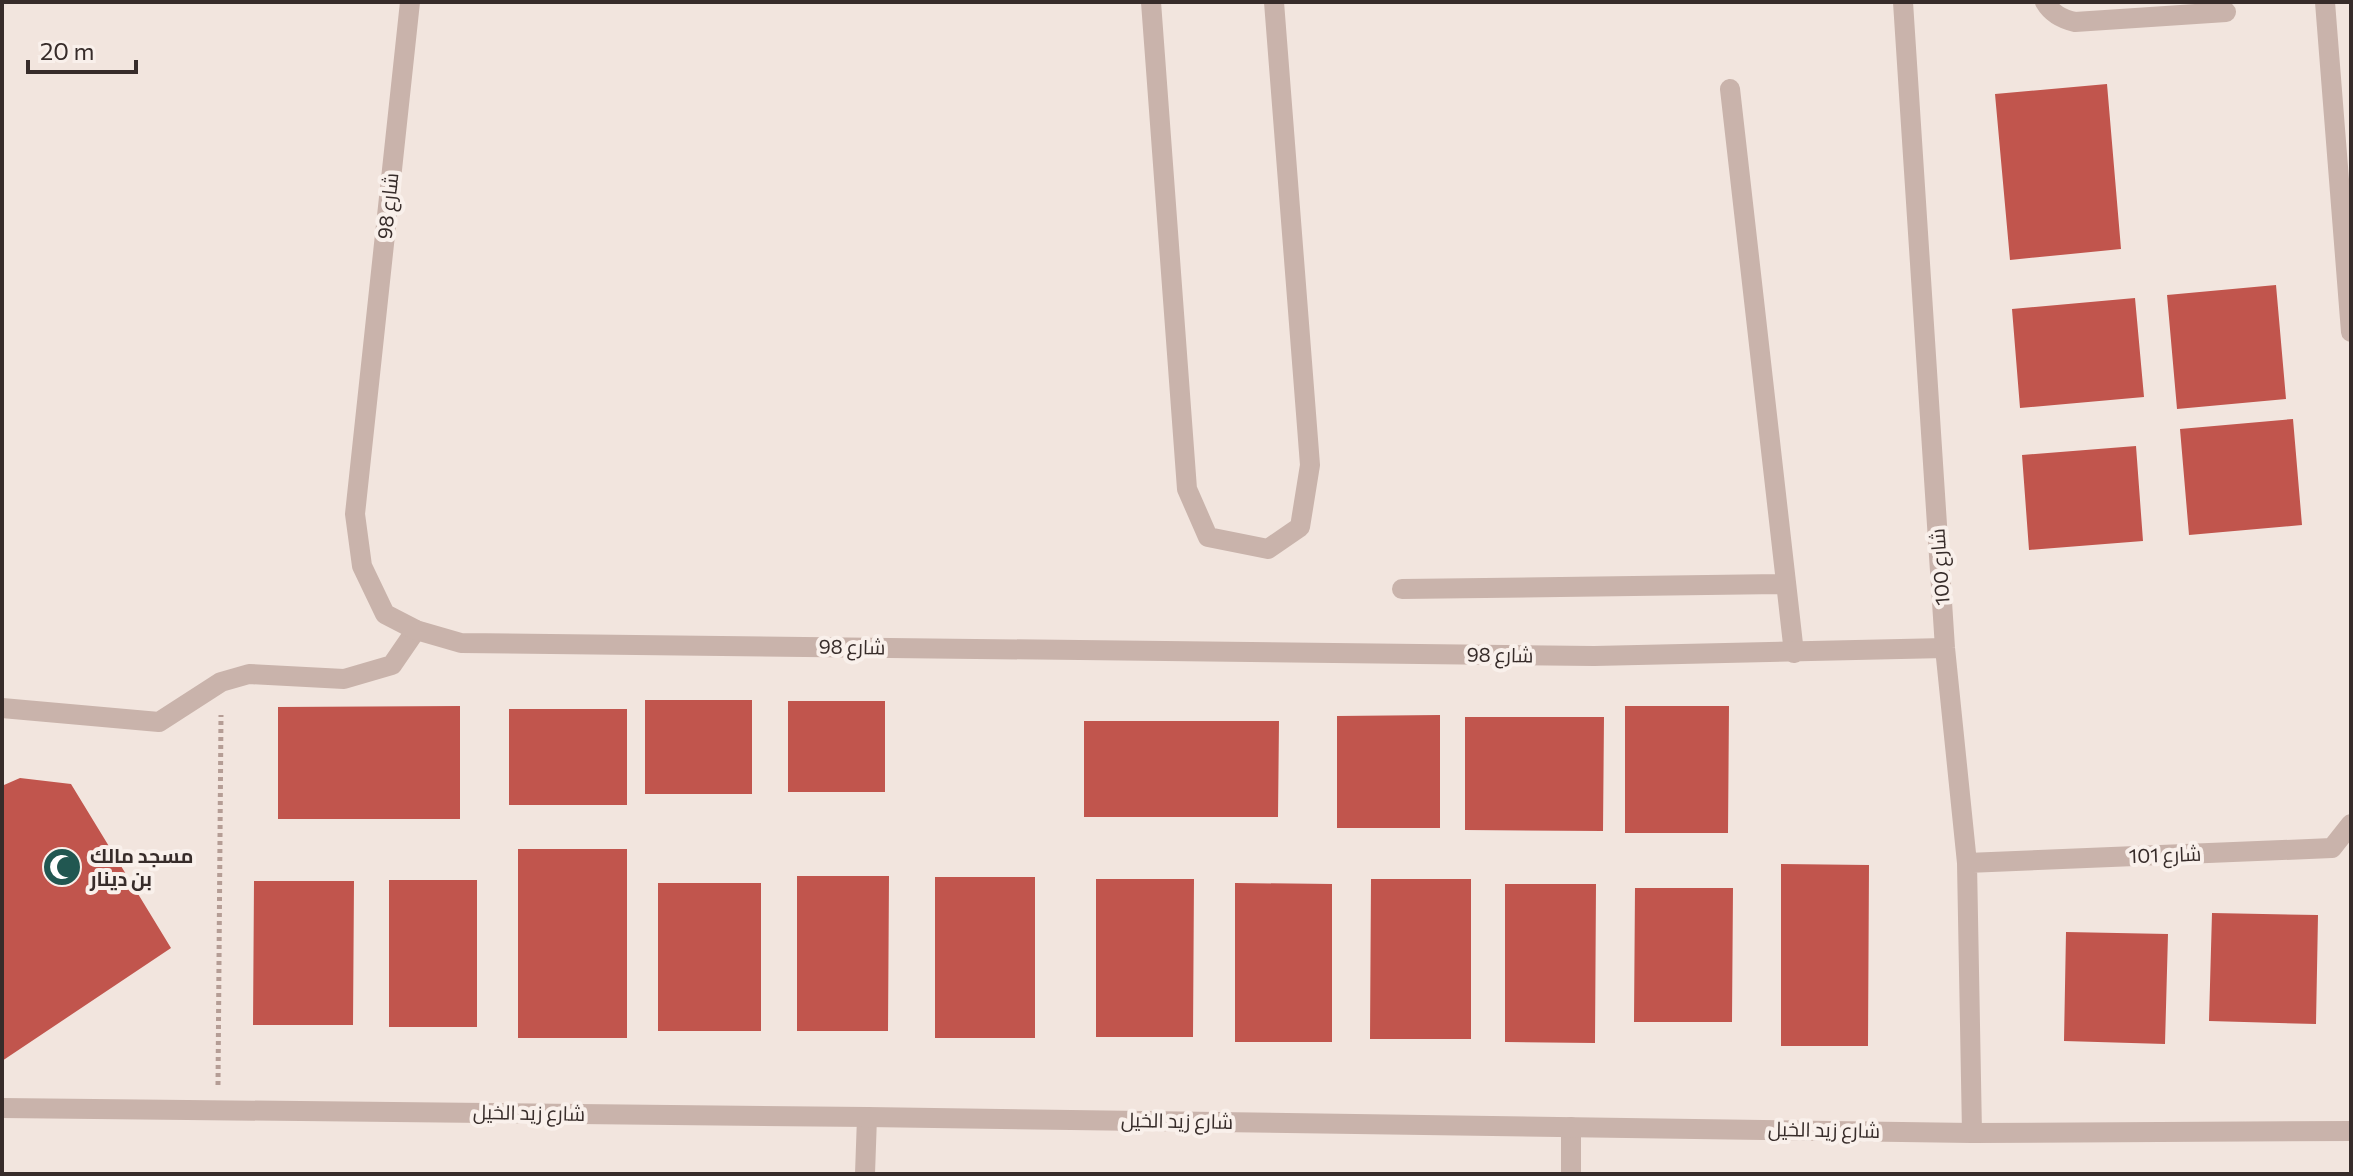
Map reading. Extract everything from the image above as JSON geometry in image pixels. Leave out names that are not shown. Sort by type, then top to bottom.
[{"type":"street","name":"شارع 98","points":[[410,2],[355,514],[362,566],[385,614],[416,630],[461,643],[1594,656],[1945,648]]},
{"type":"street","points":[[1151,2],[1187,489],[1208,537],[1268,549],[1300,527],[1310,465],[1274,2]]},
{"type":"street","name":"شارع 100","points":[[1903,2],[1945,648],[1967,863],[1972,1133]]},
{"type":"street","points":[[2045,2],[2055,14],[2075,22],[2226,12]]},
{"type":"street","points":[[2325,2],[2351,332]]},
{"type":"street","points":[[1730,89],[1794,653]]},
{"type":"street","points":[[1402,589],[1786,584]]},
{"type":"street","points":[[2,708],[159,722],[221,682],[249,674],[344,679],[392,665],[416,630]]},
{"type":"street","name":"شارع 101","points":[[1967,863],[2332,848],[2351,824]]},
{"type":"street","name":"شارع زيد الخيل","points":[[2,1108],[1972,1133],[2351,1131]]},
{"type":"street","points":[[865,1174],[867,1117]]},
{"type":"street","points":[[1571,1127],[1571,1174]]},
{"type":"path","points":[[218,1110],[221,682]]},
{"type":"building","points":[[2107,84],[2121,249],[2010,260],[1995,94]]},
{"type":"building","points":[[2276,285],[2286,399],[2177,409],[2167,295]]},
{"type":"building","points":[[2135,298],[2144,397],[2020,408],[2012,309]]},
{"type":"building","points":[[2293,419],[2302,525],[2189,535],[2180,429]]},
{"type":"building","points":[[2136,446],[2143,541],[2029,550],[2022,455]]},
{"type":"building","points":[[645,700],[752,700],[752,794],[645,794]]},
{"type":"building","points":[[788,701],[885,701],[885,792],[788,792]]},
{"type":"building","points":[[460,706],[460,819],[278,819],[278,707]]},
{"type":"building","points":[[1625,706],[1729,706],[1728,833],[1625,833]]},
{"type":"building","points":[[509,709],[627,709],[627,805],[509,805]]},
{"type":"building","points":[[1440,715],[1440,828],[1337,828],[1337,716]]},
{"type":"building","points":[[1465,717],[1604,717],[1603,831],[1465,830]]},
{"type":"building","points":[[1084,721],[1279,721],[1278,817],[1084,817]]},
{"type":"building","name":"مسجد مالك بن دينار","points":[[20,778],[71,784],[171,948],[2,1061],[2,782],[4,785]]},
{"type":"building","points":[[518,849],[627,849],[627,1038],[518,1038]]},
{"type":"building","points":[[1781,864],[1869,865],[1868,1046],[1781,1046]]},
{"type":"building","points":[[797,876],[889,876],[888,1031],[797,1031]]},
{"type":"building","points":[[935,877],[1035,877],[1035,1038],[935,1038]]},
{"type":"building","points":[[1096,879],[1194,879],[1193,1037],[1096,1037]]},
{"type":"building","points":[[1371,879],[1471,879],[1471,1039],[1370,1039]]},
{"type":"building","points":[[389,880],[477,880],[477,1027],[389,1027]]},
{"type":"building","points":[[254,881],[354,881],[353,1025],[253,1025]]},
{"type":"building","points":[[658,883],[761,883],[761,1031],[658,1031]]},
{"type":"building","points":[[1235,883],[1332,884],[1332,1042],[1235,1042]]},
{"type":"building","points":[[1505,884],[1596,884],[1595,1043],[1505,1042]]},
{"type":"building","points":[[1635,888],[1733,888],[1732,1022],[1634,1022]]},
{"type":"building","points":[[2212,913],[2318,915],[2316,1024],[2209,1021]]},
{"type":"building","points":[[2066,932],[2168,934],[2165,1044],[2064,1041]]},
{"type":"place","name":"مسجد مالك بن دينار","points":[[62,867]]}]
